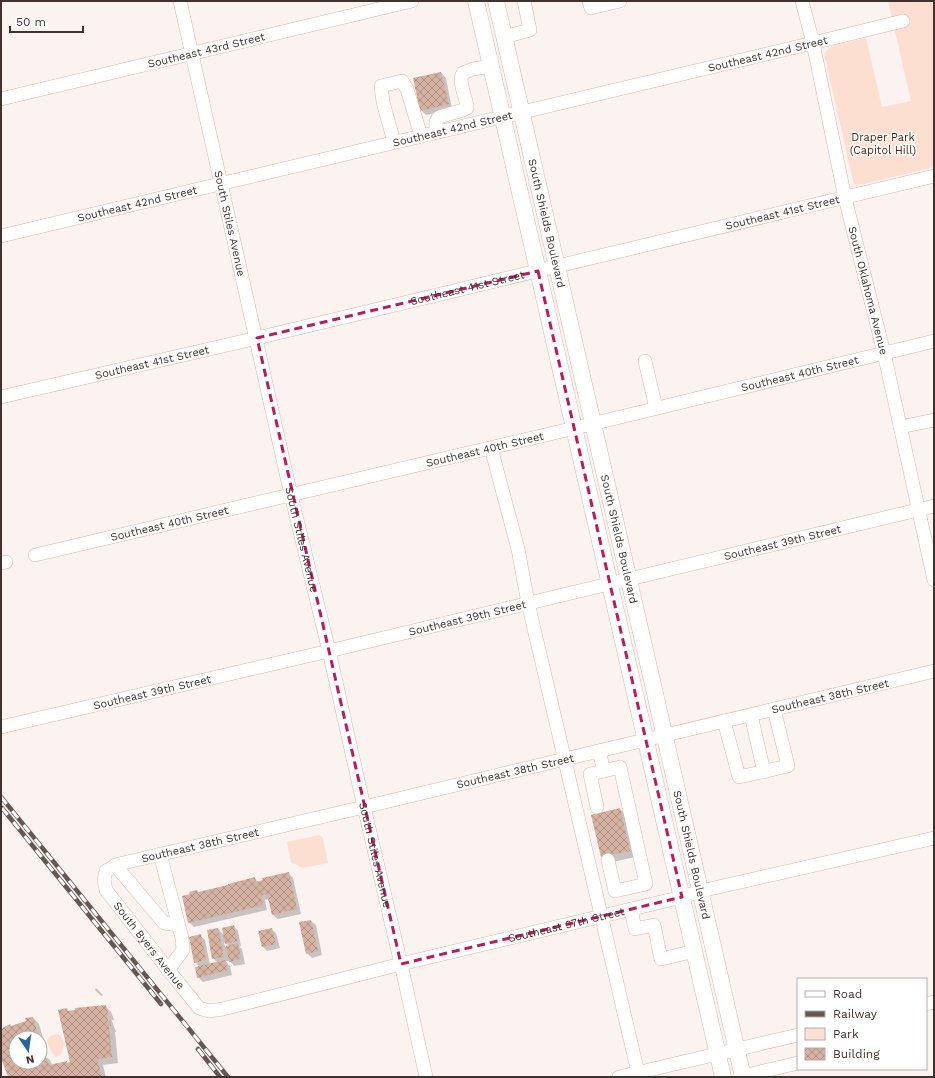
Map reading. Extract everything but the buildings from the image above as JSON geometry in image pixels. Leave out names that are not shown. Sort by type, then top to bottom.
[{"type":"main road","name":"South Shields Boulevard","points":[[476,1],[723,1077]]},
{"type":"main road","name":"South Shields Boulevard","points":[[496,1],[743,1076]]},
{"type":"street","name":"South Stiles Avenue","points":[[180,1],[291,495],[329,650],[426,1077]]},
{"type":"street","name":"Southeast 43rd Street","points":[[1,99],[412,1]]},
{"type":"street","points":[[504,37],[530,30],[524,1]]},
{"type":"street","points":[[589,1],[591,8],[620,1]]},
{"type":"street","name":"South Oklahoma Avenue","points":[[802,1],[813,43],[845,198],[884,353],[934,580]]},
{"type":"street","name":"Southeast 42nd Street","points":[[1,236],[903,21]]},
{"type":"street","points":[[438,132],[435,123],[439,117],[467,108],[461,75],[473,68],[492,66]]},
{"type":"street","points":[[394,142],[383,102],[381,86],[395,82],[402,81],[407,90],[421,136]]},
{"type":"street","name":"Southeast 41st Street","points":[[1,397],[256,338],[934,176]]},
{"type":"street","name":"Southeast 40th Street","points":[[35,555],[491,448],[934,341]]},
{"type":"street","points":[[645,361],[656,408]]},
{"type":"street","points":[[900,427],[934,420]]},
{"type":"street","points":[[491,448],[518,549],[528,603],[638,1075]]},
{"type":"street","name":"Southeast 39th Street","points":[[1,727],[610,584],[934,506]]},
{"type":"street","name":"Southeast 38th Street","points":[[116,865],[934,671]]},
{"type":"street","points":[[724,721],[739,777],[764,772],[788,766],[774,709]]},
{"type":"street","points":[[751,715],[764,772]]},
{"type":"street","points":[[599,751],[604,771]]},
{"type":"street","points":[[597,807],[590,774],[620,767],[646,884],[615,891],[608,860]]},
{"type":"street","name":"Southeast 37th Street","points":[[199,1008],[209,1011],[223,1009],[401,964],[682,897],[701,891],[934,838]]},
{"type":"street","points":[[160,854],[182,938],[183,950],[167,969]]},
{"type":"street","points":[[116,865],[164,923],[178,925]]},
{"type":"street","name":"South Byers Avenue","points":[[116,865],[106,871],[104,880],[106,890],[199,1008]]},
{"type":"street","points":[[633,887],[635,929],[654,925],[661,959],[695,951]]},
{"type":"street","points":[[619,1077],[638,1075],[797,1035]]},
{"type":"street","points":[[743,1076],[797,1063]]},
{"type":"highlighted area","points":[[538,271],[682,897],[401,964],[257,338]]},
{"type":"green space","name":"Draper Park (Capitol Hill)","points":[[888,1],[934,1],[934,167],[864,184],[854,185],[824,54],[831,46],[866,38],[882,107],[911,101]]},
{"type":"green space","points":[[319,835],[323,838],[328,863],[302,868],[291,862],[287,842]]},
{"type":"green space","points":[[57,1034],[62,1037],[64,1044],[61,1055],[56,1057],[48,1044],[48,1038],[52,1035]]},
{"type":"railway","points":[[1,797],[228,1077]]},
{"type":"railway","points":[[2,808],[161,1004]]},
{"type":"railway","points":[[198,1049],[220,1077]]}]
